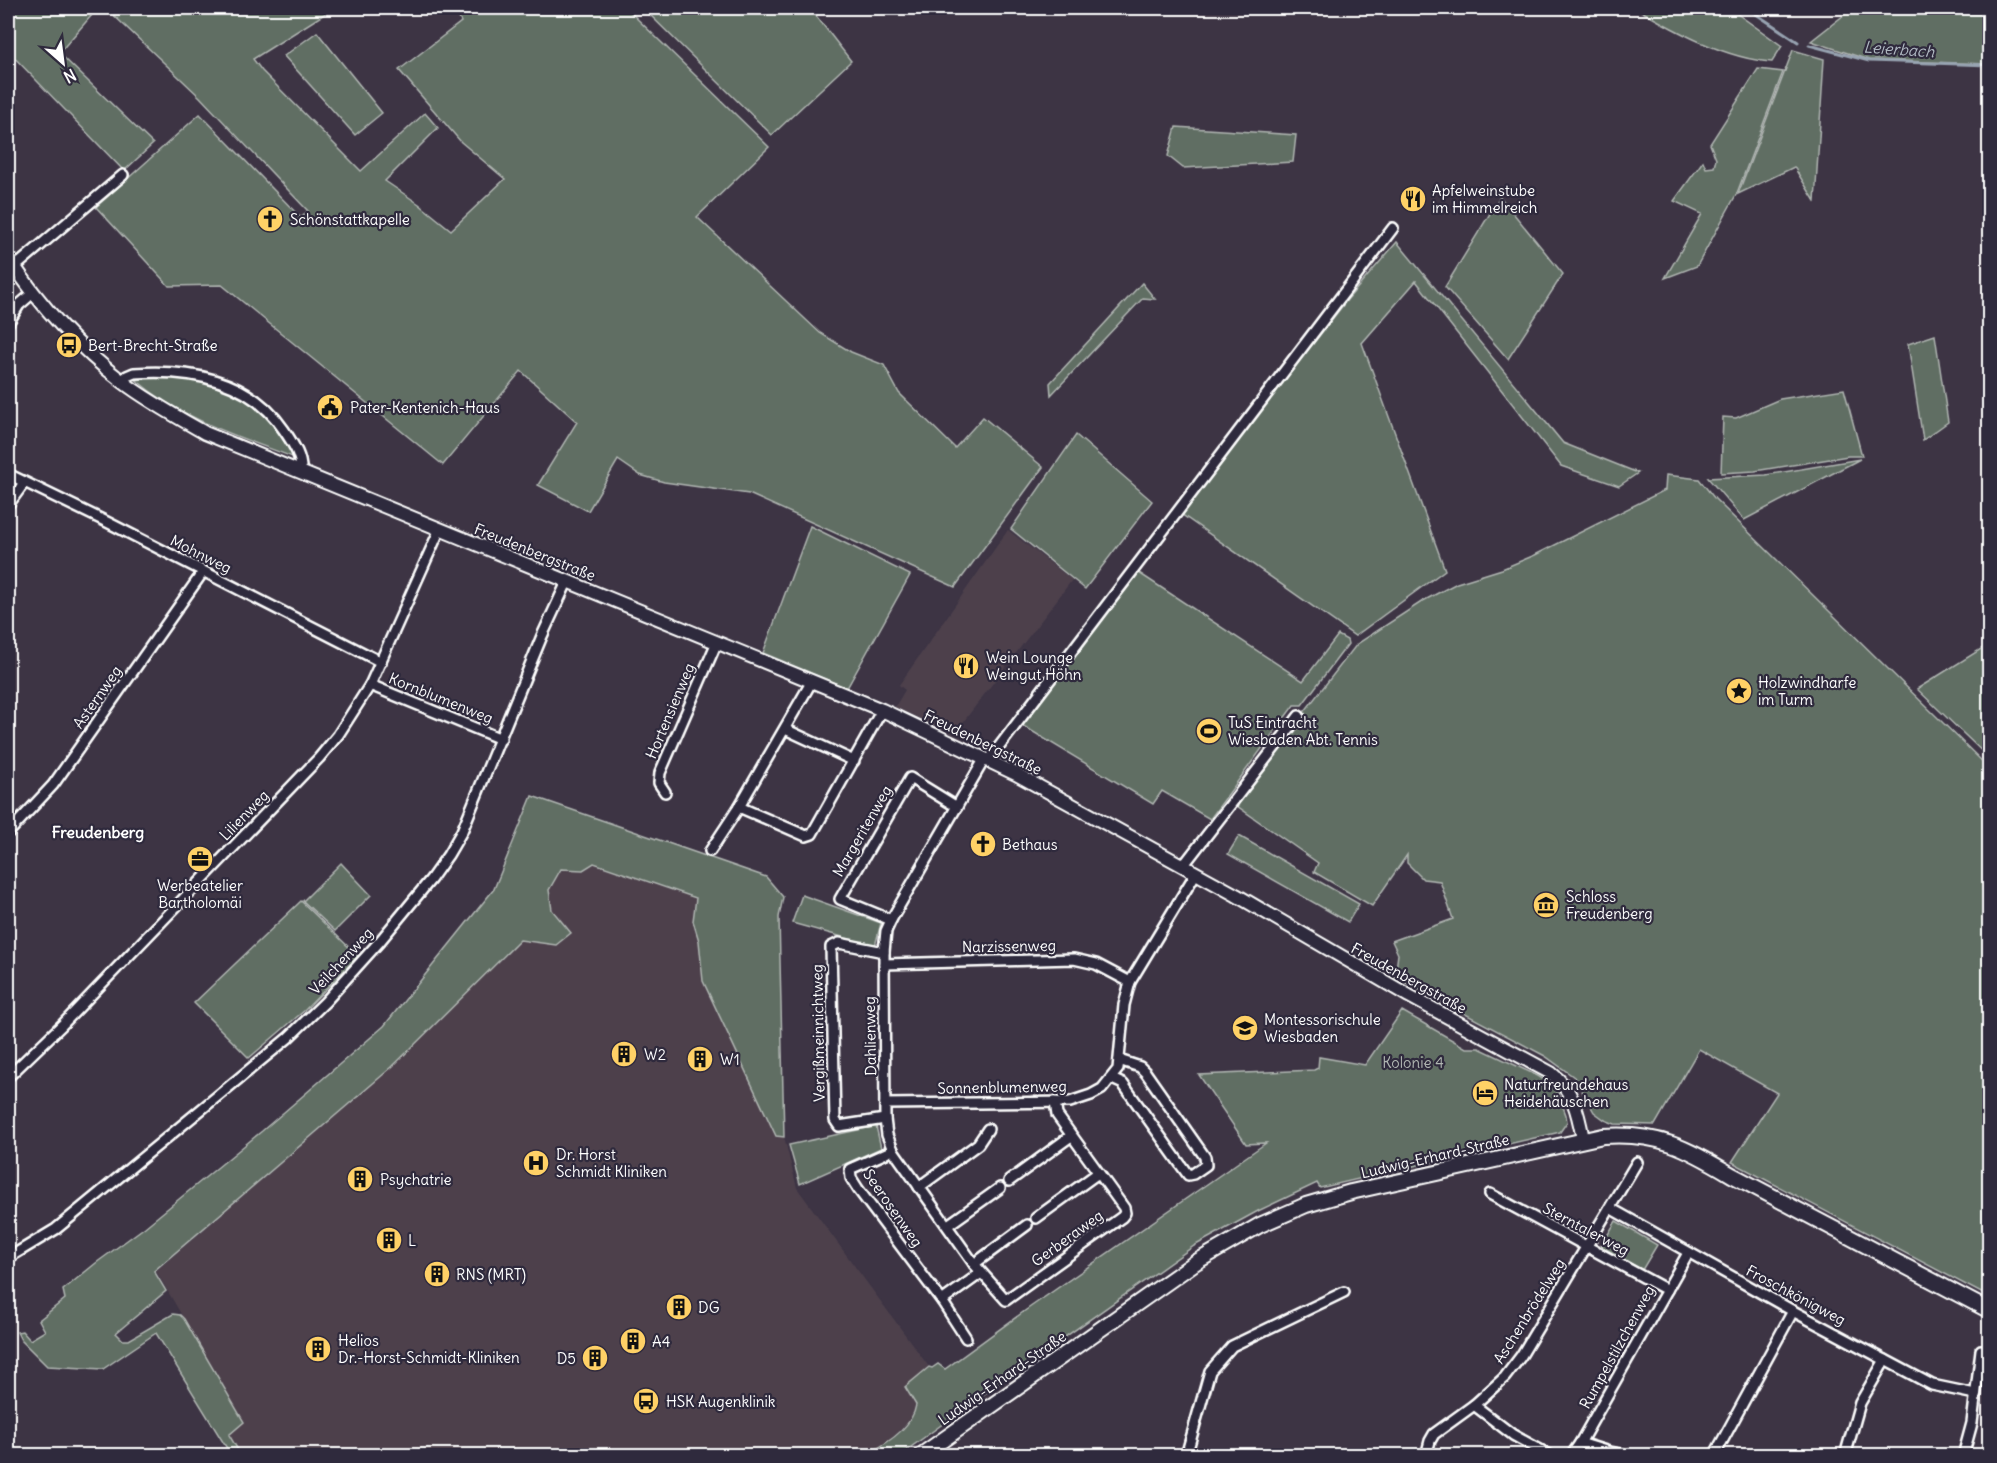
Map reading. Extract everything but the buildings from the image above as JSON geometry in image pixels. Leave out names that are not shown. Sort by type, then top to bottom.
[{"type":"main road","name":"Ludwig-Erhard-Straße","points":[[920,1455],[1196,1262],[1260,1225],[1306,1206],[1351,1192],[1583,1139],[1617,1135],[1643,1137],[1686,1149],[1989,1311]]},
{"type":"street","points":[[15,267],[123,175]]},
{"type":"street","name":"Dahlienweg","points":[[1006,1300],[974,1264],[892,1150],[885,1119],[884,939],[891,920],[987,759],[1393,228]]},
{"type":"street","name":"Freudenbergstraße","points":[[8,257],[33,293],[72,337],[121,381],[205,433],[882,710],[987,759],[1196,873],[1408,996],[1551,1073],[1564,1085],[1574,1101],[1583,1139]]},
{"type":"street","points":[[8,323],[19,305],[33,293]]},
{"type":"street","points":[[121,381],[127,375],[134,373],[182,372],[219,381],[242,390],[257,400],[281,425],[301,461],[301,472]]},
{"type":"street","name":"Mohnweg","points":[[8,474],[381,662]]},
{"type":"street","points":[[8,505],[24,483]]},
{"type":"street","name":"Lilienweg","points":[[8,1077],[62,1025],[319,758],[344,727],[370,685],[440,529]]},
{"type":"street","name":"Asternweg","points":[[8,833],[53,785],[203,572]]},
{"type":"street","name":"Veilchenweg","points":[[8,1258],[56,1229],[288,1038],[338,988],[391,929],[448,855],[466,823],[542,636],[567,582]]},
{"type":"street","name":"Hortensienweg","points":[[665,792],[659,783],[660,773],[717,642]]},
{"type":"street","points":[[710,851],[739,807],[812,681]]},
{"type":"street","name":"Kornblumenweg","points":[[370,685],[501,739]]},
{"type":"street","points":[[739,807],[808,836],[812,834],[882,710]]},
{"type":"street","points":[[1183,866],[1299,716]]},
{"type":"street","points":[[785,729],[854,761]]},
{"type":"street","name":"Margeritenweg","points":[[891,920],[840,899],[910,778],[957,807]]},
{"type":"street","points":[[1119,1060],[1140,1067],[1146,1073],[1205,1157],[1206,1165],[1188,1175],[1123,1084],[1112,1079],[1118,1070],[1124,1005],[1130,982],[1196,873]]},
{"type":"street","name":"Vergißmeinnichtweg","points":[[884,952],[838,943],[831,947],[835,1120],[839,1126],[885,1119]]},
{"type":"street","name":"Narzissenweg","points":[[884,964],[1074,959],[1096,964],[1130,982]]},
{"type":"street","name":"Sonnenblumenweg","points":[[885,1104],[1070,1102],[1083,1099],[1102,1089],[1112,1079]]},
{"type":"street","name":"Gerberaweg","points":[[1006,1300],[1125,1213],[1124,1208],[1057,1115],[1055,1102]]},
{"type":"street","points":[[919,1187],[978,1144],[988,1129]]},
{"type":"street","points":[[1009,1181],[1071,1136]]},
{"type":"street","name":"Seerosenweg","points":[[892,1150],[852,1167],[850,1174],[858,1189],[942,1301],[966,1338]]},
{"type":"street","name":"Aschenbrödelweg","points":[[1426,1455],[1434,1434],[1474,1405],[1504,1377],[1521,1356],[1636,1162]]},
{"type":"street","points":[[1036,1218],[1098,1173]]},
{"type":"street","points":[[948,1225],[1000,1188]]},
{"type":"street","name":"Sterntalerweg","points":[[1490,1194],[1667,1290]]},
{"type":"street","name":"Froschkönigweg","points":[[1610,1208],[1793,1311],[1932,1385],[1975,1394]]},
{"type":"street","points":[[974,1264],[1027,1225]]},
{"type":"street","name":"Rumpelstilzchenweg","points":[[1571,1455],[1688,1253]]},
{"type":"street","points":[[942,1301],[981,1273]]},
{"type":"street","points":[[1185,1455],[1210,1371],[1233,1346],[1344,1292]]},
{"type":"street","points":[[1714,1455],[1793,1311]]},
{"type":"street","points":[[1963,1455],[1972,1423],[1981,1350]]},
{"type":"street","points":[[1845,1455],[1860,1403],[1885,1359]]},
{"type":"street","points":[[1474,1405],[1513,1435],[1551,1455]]},
{"type":"street","points":[[1580,1443],[1609,1452],[1631,1455]]},
{"type":"shaded area","points":[[1008,530],[1072,580],[954,734],[895,707],[905,690],[899,685]]},
{"type":"shaded area","name":"Dr. Horst Schmidt Kliniken","points":[[594,863],[697,898],[693,921],[699,941],[703,981],[776,1135],[784,1137],[797,1188],[929,1367],[905,1387],[916,1405],[914,1417],[885,1445],[865,1455],[241,1455],[229,1435],[244,1422],[156,1271],[392,1067],[520,940],[556,945],[570,933],[552,910],[549,890],[561,869],[583,870]]},
{"type":"green space","points":[[8,8],[98,8],[59,53],[153,144],[124,171],[8,51]]},
{"type":"green space","points":[[106,8],[334,8],[253,59],[262,71],[361,171],[425,113],[438,128],[385,181],[419,204],[451,230],[505,179],[461,142],[399,70],[461,22],[454,8],[626,8],[769,147],[697,217],[820,333],[851,352],[884,365],[899,393],[955,448],[983,417],[1043,467],[955,587],[749,494],[664,482],[640,475],[618,460],[588,511],[538,485],[577,422],[521,371],[443,465],[222,285],[169,286],[96,207],[200,114],[301,218],[308,211],[200,97]]},
{"type":"green space","points":[[643,8],[810,8],[851,61],[772,135]]},
{"type":"green space","points":[[1636,8],[1729,8],[1782,46],[1772,62],[1737,56],[1667,26]]},
{"type":"green space","points":[[1853,8],[1989,8],[1989,64],[1869,60],[1811,41]]},
{"type":"green space","points":[[317,32],[382,113],[355,135],[284,56]]},
{"type":"green space","points":[[1793,50],[1824,59],[1815,201],[1794,167],[1738,194]]},
{"type":"green space","points":[[1758,69],[1783,72],[1737,193],[1697,266],[1665,278],[1702,214],[1674,201],[1703,161],[1706,168],[1714,167],[1716,159],[1710,144]]},
{"type":"green space","points":[[1176,127],[1296,135],[1293,162],[1183,168],[1168,156]]},
{"type":"green space","points":[[1500,197],[1563,274],[1508,359],[1445,287]]},
{"type":"green space","points":[[1397,242],[1563,443],[1638,473],[1619,486],[1561,466],[1416,281],[1362,343],[1445,570],[1355,636],[1181,514],[1347,300]]},
{"type":"green space","points":[[1142,283],[1155,299],[1143,298],[1051,395],[1050,383]]},
{"type":"green space","points":[[1935,335],[1948,422],[1923,440],[1908,344]]},
{"type":"green space","points":[[166,375],[218,384],[243,396],[272,424],[295,458],[212,426],[172,406],[136,380]]},
{"type":"green space","points":[[1844,389],[1862,456],[1848,456],[1755,471],[1721,473],[1723,417],[1736,418],[1780,399]]},
{"type":"green space","points":[[1076,435],[1152,501],[1085,589],[1011,529]]},
{"type":"green space","points":[[1860,459],[1744,520],[1708,478],[1766,475]]},
{"type":"green space","points":[[1666,475],[1699,479],[1715,499],[1989,768],[1989,1297],[1732,1162],[1777,1093],[1699,1049],[1655,1125],[1615,1124],[1605,1120],[1594,1112],[1574,1077],[1545,1056],[1395,977],[1398,954],[1392,941],[1453,919],[1440,881],[1423,879],[1407,863],[1407,855],[1372,906],[1314,872],[1318,863],[1237,806],[1298,720],[1357,644],[1423,601],[1457,583],[1502,569],[1535,555],[1665,490]]},
{"type":"green space","points":[[810,526],[910,575],[847,688],[763,653]]},
{"type":"green space","points":[[1139,573],[1303,681],[1338,635],[1347,640],[1348,644],[1302,705],[1294,705],[1210,819],[1162,791],[1153,804],[1020,724]]},
{"type":"green space","points":[[1989,644],[1989,758],[1917,689]]},
{"type":"green space","points":[[532,796],[766,877],[783,897],[779,917],[784,1137],[776,1136],[703,981],[699,941],[693,921],[696,898],[594,863],[583,870],[561,869],[549,890],[552,910],[571,933],[556,945],[520,940],[392,1067],[154,1271],[166,1291],[116,1333],[123,1340],[129,1340],[173,1314],[180,1315],[244,1422],[229,1435],[241,1455],[231,1455],[156,1333],[103,1369],[47,1366],[21,1340],[17,1332],[22,1331],[30,1340],[45,1331],[39,1320],[65,1299],[63,1290],[145,1227],[262,1131],[384,1026],[494,889]]},
{"type":"green space","points":[[1239,836],[1359,904],[1348,922],[1228,854]]},
{"type":"green space","points":[[341,863],[371,895],[335,931],[303,901]]},
{"type":"green space","points":[[802,895],[881,923],[875,946],[792,923]]},
{"type":"green space","points":[[301,901],[358,956],[305,1010],[249,1058],[194,1003]]},
{"type":"green space","name":"Kolonie 4","points":[[1402,1011],[1466,1048],[1479,1048],[1549,1083],[1558,1093],[1566,1115],[1567,1122],[1560,1132],[1320,1188],[1317,1183],[1258,1211],[1194,1246],[900,1455],[865,1455],[889,1441],[909,1422],[916,1405],[905,1387],[929,1367],[932,1368],[938,1364],[945,1369],[1266,1143],[1246,1144],[1199,1075],[1314,1070],[1318,1068],[1319,1057],[1365,1065]]},
{"type":"green space","points":[[876,1126],[881,1148],[800,1184],[789,1145]]},
{"type":"green space","points":[[1616,1221],[1657,1245],[1642,1270],[1601,1246]]},
{"type":"waterway","name":"Leierbach","points":[[1747,8],[1798,42]]},
{"type":"waterway","name":"Leierbach","points":[[1809,45],[1869,61],[1990,65]]},
{"type":"place","name":"Apfelweinstube im Himmelreich","points":[[1413,199]]},
{"type":"place","name":"Schönstattkapelle","points":[[270,219]]},
{"type":"place","name":"Bert-Brecht-Straße","points":[[69,345]]},
{"type":"place","name":"Pater-Kentenich-Haus","points":[[330,407]]},
{"type":"place","name":"Wein Lounge Weingut Höhn","points":[[966,666]]},
{"type":"place","name":"Holzwindharfe im Turm","points":[[1739,691]]},
{"type":"place","name":"TuS Eintracht Wiesbaden Abt. Tennis","points":[[1209,731]]},
{"type":"place","name":"Bethaus","points":[[983,844]]},
{"type":"place","name":"Werbeatelier Bartholomäi","points":[[200,859]]},
{"type":"place","name":"Schloss Freudenberg","points":[[1546,905]]},
{"type":"place","name":"Montessorischule Wiesbaden","points":[[1245,1028]]},
{"type":"place","name":"W2","points":[[624,1054]]},
{"type":"place","name":"W1","points":[[700,1059]]},
{"type":"place","name":"Naturfreundehaus Heidehäuschen","points":[[1485,1093]]},
{"type":"place","name":"Dr. Horst Schmidt Kliniken","points":[[536,1163]]},
{"type":"place","name":"Psychatrie","points":[[360,1179]]},
{"type":"place","name":"L","points":[[389,1240]]},
{"type":"place","name":"RNS (MRT)","points":[[437,1274]]},
{"type":"place","name":"DG","points":[[679,1307]]},
{"type":"place","name":"A4","points":[[633,1341]]},
{"type":"place","name":"Helios Dr.-Horst-Schmidt-Kliniken","points":[[318,1349]]},
{"type":"place","name":"D5","points":[[595,1358]]},
{"type":"place","name":"HSK Augenklinik","points":[[646,1401]]},
{"type":"district","name":"Freudenberg","points":[[98,832]]}]
